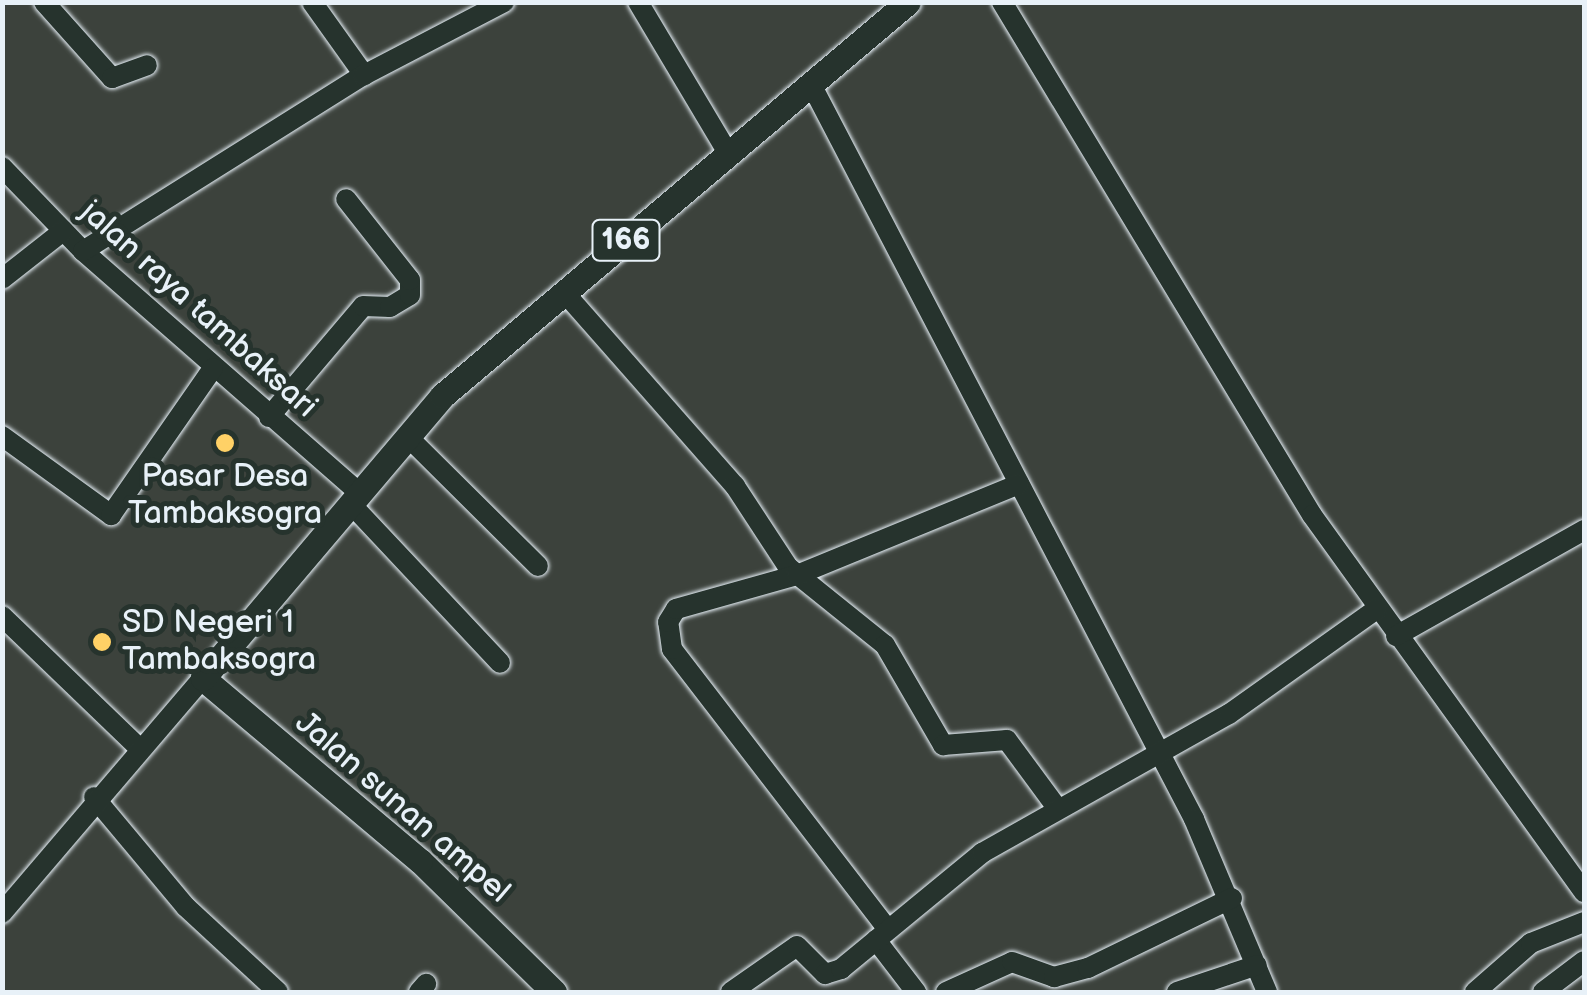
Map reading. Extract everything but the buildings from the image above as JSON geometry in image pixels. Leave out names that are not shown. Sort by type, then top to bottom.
[{"type":"main road","name":"166","points":[[203,678],[408,437],[564,292],[908,2]]},
{"type":"main road","name":"Jalan sunan ampel","points":[[203,678],[420,862],[554,992]]},
{"type":"street","points":[[44,2],[112,78],[147,65]]},
{"type":"street","points":[[312,2],[364,75]]},
{"type":"street","points":[[83,251],[364,75],[504,2]]},
{"type":"street","points":[[638,2],[728,153]]},
{"type":"street","points":[[1002,2],[1222,376],[1377,609],[1584,892]]},
{"type":"street","points":[[812,86],[1160,752],[1232,898],[1268,992]]},
{"type":"street","name":"jalan raya tambaksari","points":[[2,167],[83,251],[270,417],[354,498],[500,663]]},
{"type":"street","points":[[270,417],[362,306],[390,307],[410,295],[410,280],[346,198]]},
{"type":"street","points":[[2,279],[63,231]]},
{"type":"street","points":[[564,292],[735,486],[797,575],[885,645],[943,745],[1007,740],[1056,804]]},
{"type":"street","points":[[2,436],[110,514],[213,368]]},
{"type":"street","points":[[408,437],[538,566]]},
{"type":"street","points":[[916,992],[881,934],[668,640],[676,609],[797,575],[1019,484]]},
{"type":"street","points":[[1396,636],[1584,530]]},
{"type":"street","points":[[730,992],[797,946],[829,976],[1056,804],[1160,752],[1296,672],[1377,609]]},
{"type":"street","points":[[2,616],[138,748]]},
{"type":"street","points":[[5,904],[94,797],[203,678]]},
{"type":"street","points":[[94,797],[186,907],[278,992]]},
{"type":"street","points":[[946,992],[1012,962],[1057,985],[1232,898]]},
{"type":"street","points":[[1475,992],[1531,943],[1584,922]]},
{"type":"street","points":[[1543,992],[1584,961]]},
{"type":"street","points":[[1176,992],[1257,965]]},
{"type":"place","name":"Pasar Desa Tambaksogra","points":[[225,443]]},
{"type":"place","name":"SD Negeri 1 Tambaksogra","points":[[102,642]]}]
